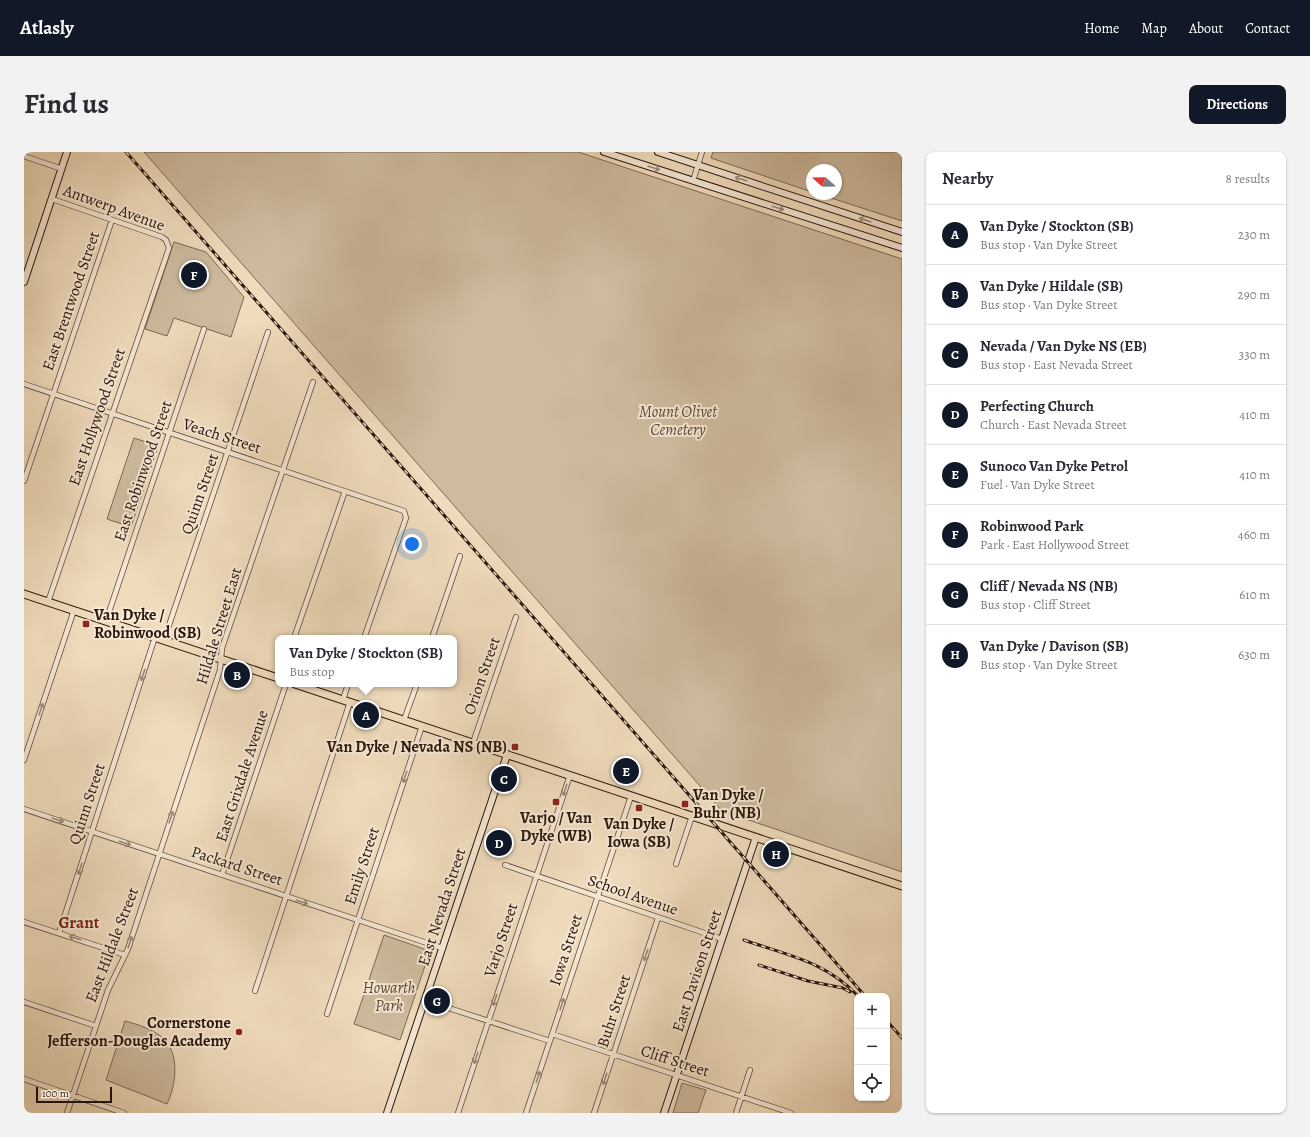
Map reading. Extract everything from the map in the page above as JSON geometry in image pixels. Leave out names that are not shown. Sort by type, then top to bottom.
[{"type":"main road","points":[[24,282],[67,152]]},
{"type":"main road","points":[[604,152],[902,248]]},
{"type":"main road","points":[[658,152],[902,232]]},
{"type":"main road","points":[[24,594],[275,677]]},
{"type":"main road","points":[[304,687],[902,886]]},
{"type":"main road","name":"East Nevada Street","points":[[387,1113],[507,754]]},
{"type":"main road","name":"East Davison Street","points":[[664,1113],[756,837]]},
{"type":"street","points":[[693,181],[702,152]]},
{"type":"street","name":"Antwerp Avenue","points":[[24,156],[62,169]]},
{"type":"street","name":"Antwerp Avenue","points":[[52,199],[162,237],[167,241]]},
{"type":"street","name":"East Brentwood Street","points":[[24,481],[112,220]]},
{"type":"street","name":"East Hollywood Street","points":[[48,602],[111,413],[169,248],[167,241]]},
{"type":"street","name":"East Robinwood Street","points":[[106,621],[204,329]]},
{"type":"street","name":"Quinn Street","points":[[164,640],[268,332]]},
{"type":"street","name":"Hildale Street East","points":[[159,854],[220,670],[222,648],[313,382]]},
{"type":"street","name":"Veach Street","points":[[24,384],[401,509],[405,512],[406,518],[365,635]]},
{"type":"street","points":[[295,635],[345,491]]},
{"type":"street","points":[[433,635],[460,556]]},
{"type":"street","points":[[24,760],[74,610]]},
{"type":"street","name":"Orion Street","points":[[473,743],[516,617]]},
{"type":"street","name":"Quinn Street","points":[[59,933],[155,637]]},
{"type":"street","name":"East Grixdale Avenue","points":[[222,875],[285,687]]},
{"type":"street","points":[[255,991],[346,701],[348,687]]},
{"type":"street","points":[[404,720],[415,687]]},
{"type":"street","name":"Emily Street","points":[[327,1014],[422,726]]},
{"type":"street","name":"Varjo Street","points":[[458,1113],[570,775]]},
{"type":"street","name":"Iowa Street","points":[[526,1113],[631,796]]},
{"type":"street","name":"Packard Street","points":[[24,809],[442,948]]},
{"type":"street","points":[[676,864],[692,816]]},
{"type":"street","name":"East Hildale Street","points":[[67,1113],[108,989],[125,955],[159,854]]},
{"type":"street","name":"School Avenue","points":[[505,865],[722,939]]},
{"type":"street","name":"Buhr Street","points":[[594,1113],[658,918]]},
{"type":"street","points":[[24,922],[125,955]]},
{"type":"street","points":[[424,1000],[550,1041]]},
{"type":"street","points":[[24,1002],[96,1026]]},
{"type":"street","name":"Cliff Street","points":[[552,1034],[791,1113]]},
{"type":"street","points":[[736,1113],[750,1070]]},
{"type":"street","points":[[24,1079],[124,1113]]},
{"type":"green space","name":"Mount Olivet Cemetery","points":[[144,152],[578,152],[902,259],[902,872],[722,811]]},
{"type":"green space","points":[[713,152],[902,152],[902,221],[837,200],[842,200],[842,164],[806,164],[806,190],[711,158]]},
{"type":"green space","points":[[174,242],[206,252],[244,297],[231,337],[174,318],[167,336],[145,329]]},
{"type":"green space","points":[[134,438],[158,446],[131,527],[107,519]]},
{"type":"green space","name":"Howarth Park","points":[[384,935],[430,951],[400,1040],[354,1024]]},
{"type":"green space","points":[[125,1021],[151,1030],[164,1039],[169,1046],[172,1053],[175,1071],[173,1088],[167,1104],[106,1080]]},
{"type":"green space","points":[[682,1083],[706,1090],[698,1113],[673,1113]]},
{"type":"railway","points":[[126,152],[862,993]]},
{"type":"railway","points":[[744,940],[804,960],[832,974],[845,983],[855,993]]},
{"type":"railway","points":[[759,965],[808,981],[843,988],[850,992]]},
{"type":"railway","points":[[890,1024],[902,1038]]},
{"type":"place","name":"Robinwood Park","points":[[194,275]]},
{"type":"place","name":"Van Dyke / Robinwood (SB)","points":[[86,624]]},
{"type":"place","name":"Van Dyke / Hildale (SB)","points":[[237,675]]},
{"type":"place","name":"Van Dyke / Stockton (SB)","points":[[366,715]]},
{"type":"place","name":"Van Dyke / Nevada NS (NB)","points":[[515,747]]},
{"type":"place","name":"Sunoco Van Dyke Petrol","points":[[626,771]]},
{"type":"place","name":"Nevada / Van Dyke NS (EB)","points":[[504,779]]},
{"type":"place","name":"Varjo / Van Dyke (WB)","points":[[556,802]]},
{"type":"place","name":"Van Dyke / Buhr (NB)","points":[[685,804]]},
{"type":"place","name":"Van Dyke / Iowa (SB)","points":[[639,808]]},
{"type":"place","name":"Perfecting Church","points":[[499,843]]},
{"type":"place","name":"Van Dyke / Davison (SB)","points":[[776,854]]},
{"type":"place","name":"Cliff / Nevada NS (NB)","points":[[437,1001]]},
{"type":"place","name":"Cornerstone Jefferson-Douglas Academy","points":[[239,1032]]},
{"type":"district","name":"Grant","points":[[79,922]]}]
